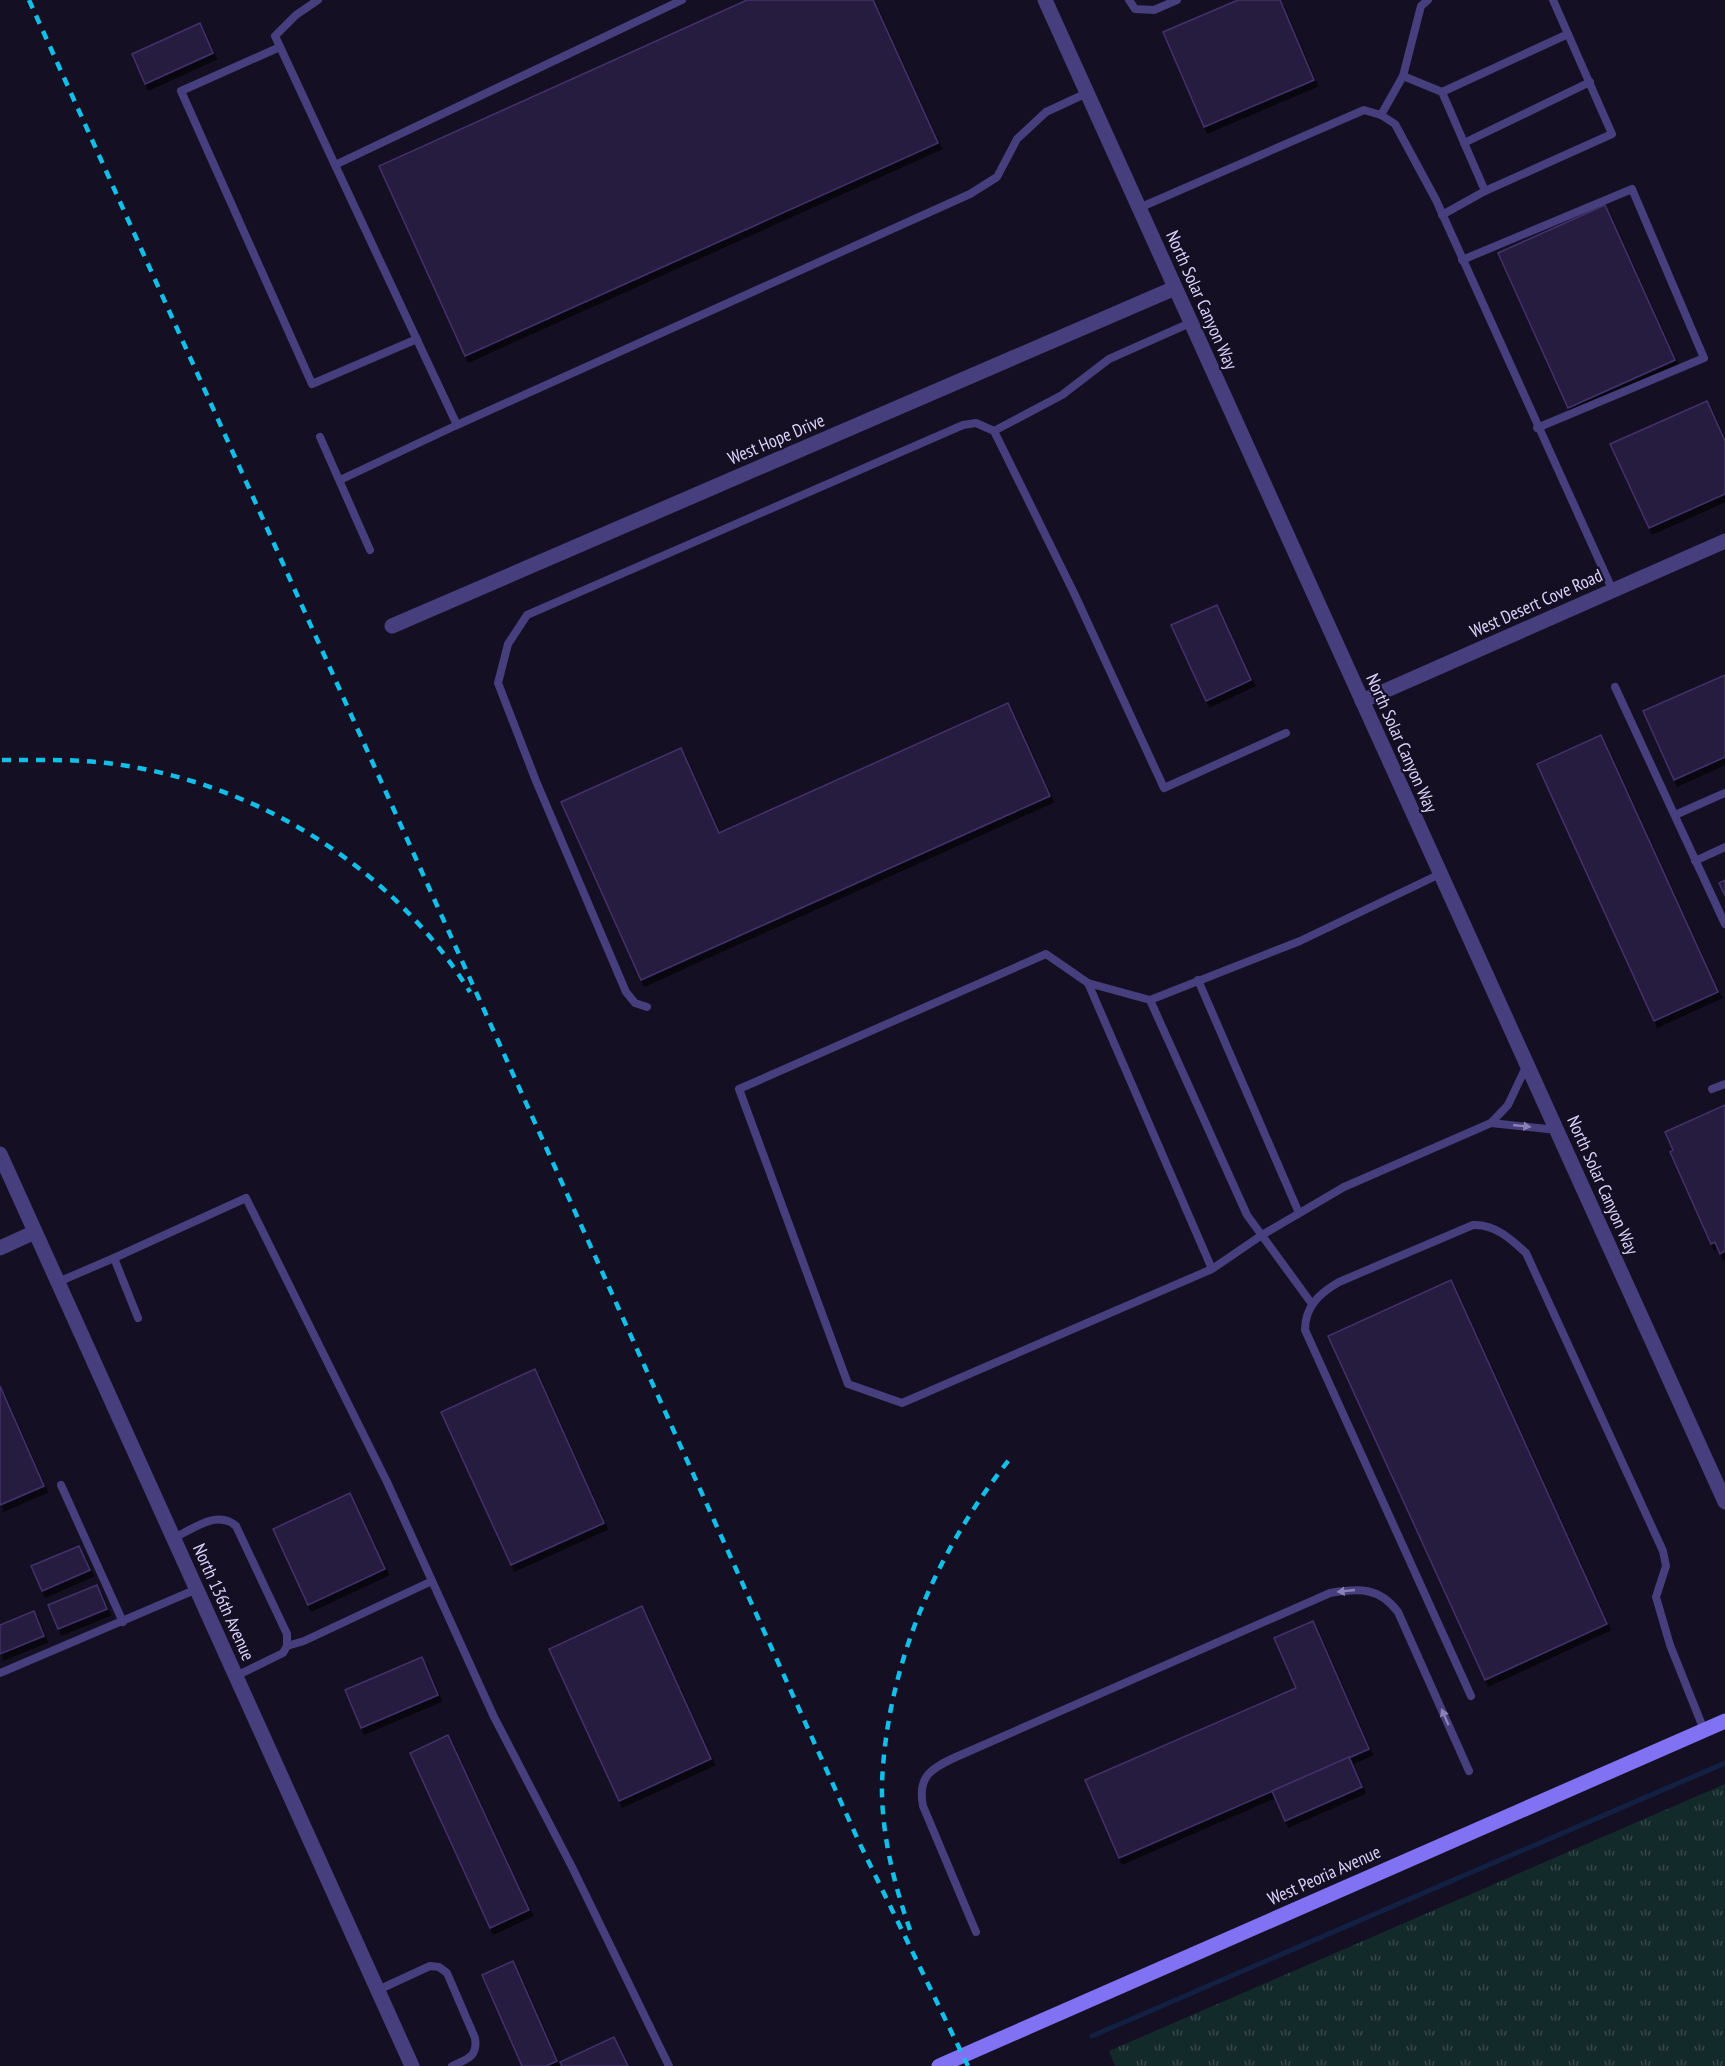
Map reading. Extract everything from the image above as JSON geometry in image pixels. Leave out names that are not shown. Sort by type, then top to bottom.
[{"type":"main road","name":"West Peoria Avenue","points":[[939,2066],[1725,1721]]},
{"type":"street","name":"North Solar Canyon Way","points":[[1045,0],[1725,1502]]},
{"type":"street","name":"West Hope Drive","points":[[392,626],[1175,288]]},
{"type":"street","name":"West Desert Cove Road","points":[[1362,701],[1725,542]]},
{"type":"street","name":"North 136th Avenue","points":[[0,1154],[412,2066]]},
{"type":"street","points":[[0,1248],[35,1232]]},
{"type":"lane","points":[[318,0],[296,15],[275,36],[457,425]]},
{"type":"lane","points":[[335,165],[682,0]]},
{"type":"lane","points":[[1129,0],[1135,9],[1154,10],[1178,0]]},
{"type":"lane","points":[[1381,115],[1403,76],[1421,6],[1428,0]]},
{"type":"lane","points":[[1442,215],[1485,191],[1612,134],[1553,0]]},
{"type":"lane","points":[[1442,92],[1568,34]]},
{"type":"lane","points":[[280,47],[181,92],[312,384],[417,339]]},
{"type":"lane","points":[[1403,76],[1442,92],[1485,191]]},
{"type":"lane","points":[[1464,143],[1590,82]]},
{"type":"lane","points":[[339,480],[970,194],[997,177],[1017,139],[1046,112],[1087,93]]},
{"type":"lane","points":[[1139,208],[1364,110],[1381,115],[1395,124],[1442,215],[1613,591]]},
{"type":"lane","points":[[1462,260],[1632,189],[1704,358],[1537,428]]},
{"type":"lane","points":[[994,430],[1062,395],[1109,359],[1191,322]]},
{"type":"lane","points":[[647,1007],[635,1003],[626,992],[498,683],[508,644],[527,615],[963,425],[976,423],[994,430],[1074,593],[1164,788],[1286,734]]},
{"type":"lane","points":[[320,437],[370,550]]},
{"type":"lane","points":[[1615,687],[1725,924]]},
{"type":"lane","points":[[1675,815],[1725,793]]},
{"type":"lane","points":[[1695,861],[1725,847]]},
{"type":"lane","points":[[1440,874],[1300,941],[1150,1000],[1088,982],[1046,954],[739,1089],[848,1384],[902,1403],[1212,1269],[1262,1235],[1344,1187],[1491,1123],[1508,1105],[1527,1065]]},
{"type":"lane","points":[[1198,980],[1299,1213]]},
{"type":"lane","points":[[1088,982],[1212,1269]]},
{"type":"lane","points":[[1150,1000],[1247,1215],[1312,1304]]},
{"type":"lane","points":[[1712,1089],[1725,1084]]},
{"type":"lane","points":[[1491,1123],[1557,1130]]},
{"type":"lane","points":[[58,1282],[246,1198],[387,1482],[494,1717],[572,1866],[669,2066]]},
{"type":"lane","points":[[1471,1696],[1305,1330],[1305,1317],[1312,1304],[1323,1292],[1339,1282],[1473,1225],[1494,1228],[1526,1253],[1663,1551],[1666,1566],[1656,1597],[1670,1645],[1704,1730]]},
{"type":"lane","points":[[114,1258],[138,1318]]},
{"type":"lane","points":[[61,1485],[123,1622]]},
{"type":"lane","points":[[174,1538],[220,1517],[228,1519],[236,1526],[287,1634],[287,1646],[283,1653],[236,1676]]},
{"type":"lane","points":[[287,1646],[304,1641],[432,1581]]},
{"type":"lane","points":[[0,1673],[197,1589]]},
{"type":"lane","points":[[976,1932],[923,1806],[920,1791],[925,1778],[947,1761],[1330,1593],[1352,1589],[1387,1598],[1398,1612],[1469,1771]]},
{"type":"lane","points":[[378,1990],[430,1966],[440,1967],[447,1973],[475,2038],[477,2049],[474,2056],[452,2066]]},
{"type":"green space","points":[[1725,1784],[1725,2066],[1115,2066],[1109,2051]]},
{"type":"building","points":[[747,0],[873,0],[938,143],[465,356],[379,166]]},
{"type":"building","points":[[1238,0],[1280,0],[1314,80],[1204,127],[1163,32]]},
{"type":"building","points":[[200,23],[213,53],[145,84],[132,54]]},
{"type":"building","points":[[1605,205],[1675,360],[1568,408],[1498,253]]},
{"type":"building","points":[[1707,401],[1725,441],[1725,494],[1649,528],[1610,444]]},
{"type":"building","points":[[1217,605],[1251,680],[1206,701],[1171,625]]},
{"type":"building","points":[[1725,675],[1725,757],[1674,780],[1643,711]]},
{"type":"building","points":[[1008,703],[1050,796],[641,980],[561,802],[681,748],[719,833]]},
{"type":"building","points":[[1601,735],[1718,992],[1654,1021],[1537,764]]},
{"type":"building","points":[[1725,880],[1725,896],[1719,883]]},
{"type":"building","points":[[1725,1105],[1725,1251],[1720,1254],[1715,1242],[1711,1244],[1670,1152],[1673,1150],[1665,1132]]},
{"type":"building","points":[[1451,1280],[1607,1624],[1485,1680],[1328,1336]]},
{"type":"building","points":[[535,1369],[604,1523],[511,1565],[441,1412]]},
{"type":"building","points":[[0,1386],[44,1486],[0,1505]]},
{"type":"building","points":[[350,1493],[385,1569],[308,1605],[273,1529]]},
{"type":"building","points":[[79,1546],[90,1570],[42,1591],[31,1566]]},
{"type":"building","points":[[97,1585],[107,1609],[58,1629],[48,1605]]},
{"type":"building","points":[[642,1606],[711,1759],[619,1801],[549,1649]]},
{"type":"building","points":[[34,1611],[44,1636],[0,1654],[0,1625]]},
{"type":"building","points":[[1313,1621],[1369,1749],[1119,1858],[1085,1780],[1296,1688],[1274,1638]]},
{"type":"building","points":[[422,1657],[438,1695],[361,1728],[345,1690]]},
{"type":"building","points":[[448,1735],[529,1910],[490,1928],[410,1753]]},
{"type":"building","points":[[1349,1757],[1362,1787],[1285,1821],[1272,1791]]},
{"type":"building","points":[[513,1961],[557,2061],[546,2066],[522,2066],[482,1975]]},
{"type":"building","points":[[614,2037],[628,2066],[562,2066],[560,2062]]},
{"type":"waterway","points":[[1092,2036],[1725,1763]]},
{"type":"railway","points":[[29,0],[859,1842],[968,2066]]},
{"type":"railway","points":[[2,760],[107,763],[162,773],[215,789],[266,810],[314,837],[360,869],[401,906],[438,947],[470,992]]},
{"type":"railway","points":[[910,1930],[890,1858],[882,1802],[886,1738],[894,1694],[921,1609],[940,1568],[962,1528],[1013,1455]]}]
